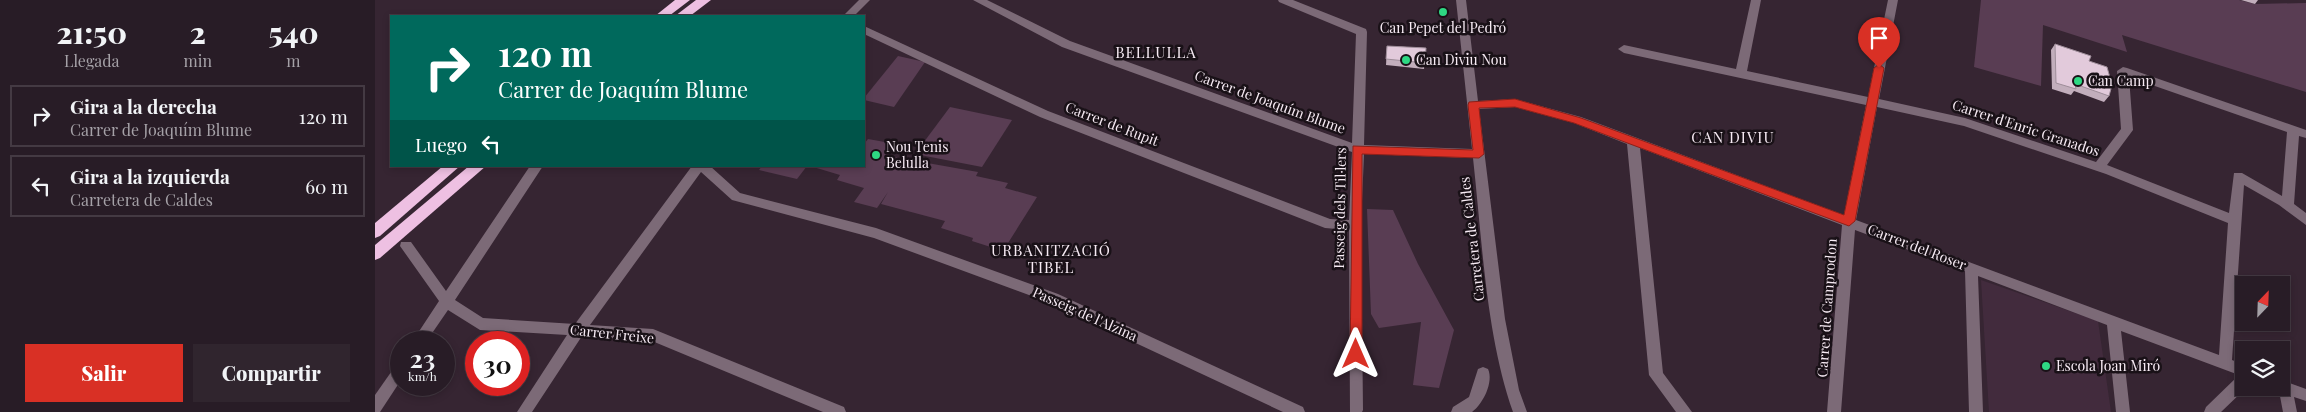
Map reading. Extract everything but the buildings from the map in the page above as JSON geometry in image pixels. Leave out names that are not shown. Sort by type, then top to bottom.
[{"type":"highway","points":[[662,15],[684,0]]},
{"type":"highway","points":[[682,15],[705,0]]},
{"type":"highway","points":[[375,232],[452,167]]},
{"type":"highway","points":[[375,254],[478,167]]},
{"type":"street","points":[[849,15],[865,0]]},
{"type":"street","name":"Carrer de Joaquím Blume","points":[[978,0],[1066,44],[1357,149],[1479,154]]},
{"type":"street","name":"Passeig dels Til·lers","points":[[1283,0],[1362,32],[1355,225],[1357,411]]},
{"type":"street","name":"Carretera de Caldes","points":[[1461,0],[1498,319],[1512,390],[1520,412]]},
{"type":"street","points":[[1741,74],[1756,0]]},
{"type":"street","name":"Carrer de Camprodon","points":[[1834,412],[1849,221],[1893,0]]},
{"type":"street","name":"Carrer de Rupit","points":[[865,30],[1044,114],[1329,224],[1355,225]]},
{"type":"street","name":"Carrer d'Enric Granados","points":[[1624,50],[1965,122],[2099,168],[2236,221]]},
{"type":"street","points":[[2099,168],[2127,130],[2123,72],[2306,134]]},
{"type":"street","name":"Carrer del Roser","points":[[1473,105],[1515,103],[1532,106],[1633,141],[1849,221],[2235,368]]},
{"type":"street","points":[[2288,206],[2293,130]]},
{"type":"street","points":[[1633,141],[1656,375],[1685,412]]},
{"type":"street","points":[[427,331],[536,167]]},
{"type":"street","points":[[524,412],[579,329],[700,167]]},
{"type":"street","name":"Passeig de l'Alzina","points":[[702,167],[736,197],[876,233],[1053,298],[1298,412]]},
{"type":"street","points":[[2225,364],[2238,176],[2288,206],[2306,220]]},
{"type":"street","name":"Carrer Freixe","points":[[406,246],[447,302],[480,324],[653,335],[839,412]]},
{"type":"street","points":[[1971,267],[1976,412]]},
{"type":"street","points":[[2113,322],[2123,412]]},
{"type":"street","points":[[1458,412],[1465,409],[1479,396],[1483,373]]},
{"type":"street","points":[[375,407],[390,385]]},
{"type":"street","points":[[2211,412],[2235,389]]},
{"type":"street","points":[[2290,389],[2306,395]]},
{"type":"street","points":[[2286,396],[2290,412]]},
{"type":"shaded area","points":[[1981,0],[2239,0],[2255,4],[2306,3],[2306,92],[2122,35],[2127,52],[2043,25],[2041,86],[1974,67]]},
{"type":"shaded area","points":[[898,56],[925,62],[894,107],[865,100],[865,97]]},
{"type":"shaded area","points":[[950,107],[1012,120],[982,167],[915,154]]},
{"type":"shaded area","points":[[868,139],[896,144],[888,156],[978,172],[976,176],[1008,183],[1005,188],[1037,197],[1003,251],[972,241],[973,238],[941,228],[945,221],[881,204],[888,192],[877,208],[854,202],[864,188],[837,180],[840,175],[813,167],[865,167],[865,143]]},
{"type":"shaded area","points":[[761,167],[806,167],[797,179],[759,170]]},
{"type":"shaded area","points":[[1367,209],[1393,210],[1418,264],[1454,330],[1439,388],[1413,385],[1421,322],[1379,328],[1371,314]]},
{"type":"shaded area","name":"Escola Joan Miró","points":[[1981,280],[2098,321],[2111,412],[1989,412]]},
{"type":"place","name":"Can Pepet del Pedró","points":[[1443,12]]},
{"type":"place","name":"Can Diviu Nou","points":[[1406,60]]},
{"type":"place","name":"Can Camp","points":[[2078,81]]},
{"type":"place","name":"Nou Tenis Belulla","points":[[876,155]]},
{"type":"place","name":"Escola Joan Miró","points":[[2046,366]]},
{"type":"district","name":"BELLULLA","points":[[1156,53]]},
{"type":"district","name":"CAN DIVIU","points":[[1733,138]]},
{"type":"district","name":"URBANITZACIÓ TIBEL","points":[[1051,260]]},
{"type":"route","points":[[1356,354],[1355,225],[1357,149],[1479,154],[1473,105],[1515,103],[1532,106],[1577,120],[1849,221],[1879,68]]}]
